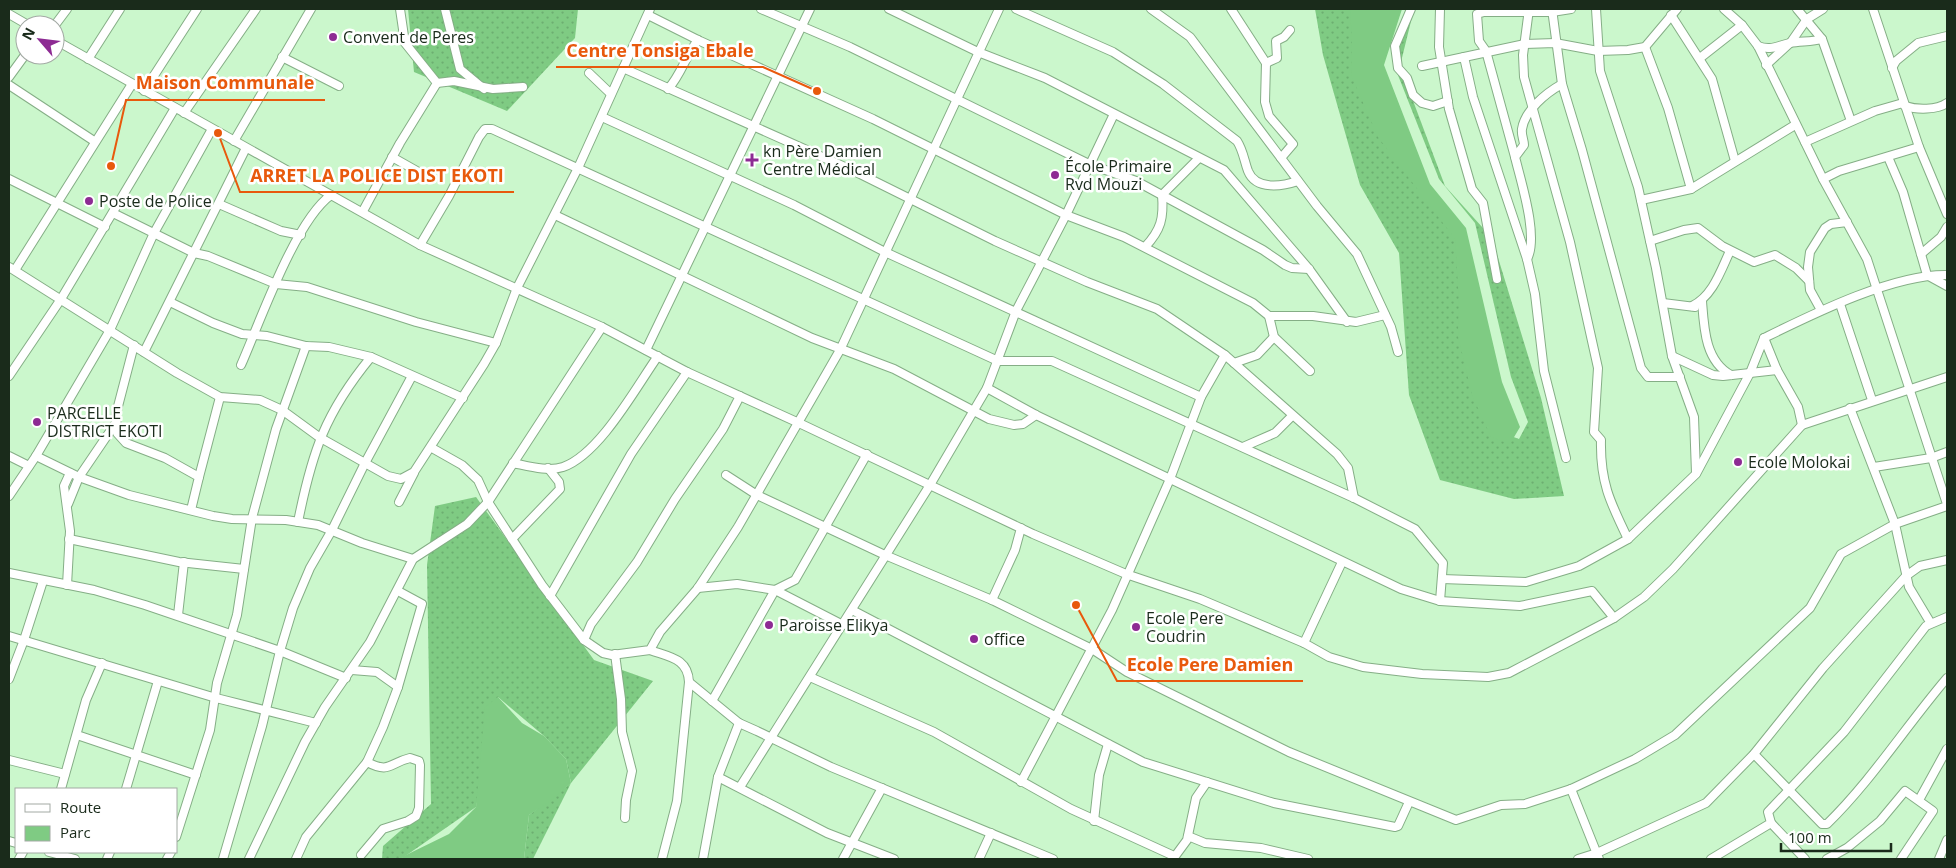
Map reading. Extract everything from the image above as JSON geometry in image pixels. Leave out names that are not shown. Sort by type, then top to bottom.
[{"type":"street","points":[[88,59],[120,9]]},
{"type":"street","points":[[144,91],[197,9]]},
{"type":"street","points":[[184,113],[256,9]]},
{"type":"street","points":[[234,141],[311,9]]},
{"type":"street","points":[[400,9],[405,43],[437,83]]},
{"type":"street","points":[[445,9],[460,69],[484,89]]},
{"type":"street","points":[[762,9],[802,28],[850,47],[1089,164],[1136,181],[1264,250],[1285,265],[1292,268],[1309,269]]},
{"type":"street","points":[[646,350],[683,278],[729,177],[810,9]]},
{"type":"street","points":[[889,9],[978,52],[1044,78],[1230,174],[1309,269],[1346,322]]},
{"type":"street","points":[[650,650],[665,625],[698,588],[757,495],[840,350],[932,148],[999,9]]},
{"type":"street","points":[[1016,9],[1112,52],[1162,84],[1237,141],[1242,148],[1248,172],[1255,180],[1275,187],[1298,181]]},
{"type":"street","points":[[1151,9],[1190,37],[1298,181],[1357,254],[1396,339],[1398,352]]},
{"type":"street","points":[[1231,9],[1266,63],[1266,109],[1278,128],[1293,144],[1281,158]]},
{"type":"street","points":[[1411,9],[1395,46],[1398,68],[1407,78],[1413,95],[1422,104],[1433,106],[1448,101]]},
{"type":"street","points":[[1440,9],[1441,62],[1448,101],[1472,189],[1483,203],[1497,279]]},
{"type":"street","points":[[1527,259],[1531,252],[1528,217],[1515,157],[1486,52],[1478,41],[1477,14],[1484,12],[1572,9]]},
{"type":"street","points":[[1596,9],[1598,51],[1602,77],[1641,200],[1663,303],[1672,356],[1694,417],[1696,474]]},
{"type":"street","points":[[1422,66],[1525,44],[1555,43],[1598,51],[1628,50],[1645,47],[1678,9]]},
{"type":"street","points":[[726,475],[757,495],[826,528],[885,556],[992,600],[1092,649],[1128,672],[1290,752],[1453,820],[1459,820],[1501,805],[1525,804],[1572,789],[1635,759],[1675,736],[1810,608],[1841,554],[1895,524],[1947,505],[1867,259],[1823,180],[1758,46],[1742,25],[1724,9]]},
{"type":"street","points":[[1797,9],[1822,39],[1850,121]]},
{"type":"street","points":[[1766,65],[1791,42],[1807,19],[1823,9]]},
{"type":"street","points":[[1873,9],[1918,148],[1947,214]]},
{"type":"street","points":[[1552,10],[1562,84],[1582,150],[1641,368],[1648,377],[1680,377]]},
{"type":"street","points":[[1529,11],[1523,55],[1524,77],[1570,242],[1598,368],[1594,432],[1602,440],[1603,479],[1608,500],[1628,539]]},
{"type":"street","points":[[399,502],[414,472],[432,448],[496,343],[517,288],[578,168],[649,12],[698,40],[932,148],[1066,215],[1145,247],[1253,303],[1268,316],[1274,337],[1310,371]]},
{"type":"street","points":[[1671,15],[1712,79],[1736,161]]},
{"type":"street","points":[[1700,58],[1742,25]]},
{"type":"street","points":[[1266,63],[1277,58],[1276,40],[1284,37],[1290,30]]},
{"type":"street","points":[[1892,68],[1896,61],[1918,42],[1947,36]]},
{"type":"street","points":[[1758,46],[1767,49],[1791,42],[1806,43],[1822,39]]},
{"type":"street","points":[[668,89],[698,40]]},
{"type":"street","points":[[65,46],[331,195],[364,211],[420,245],[602,327],[687,372],[800,422],[1021,528],[1126,574],[1200,599],[1304,643],[1329,657],[1363,667],[1406,673],[1488,677],[1509,673],[1614,618],[1644,596],[1673,568],[1802,425],[1872,400],[1947,377]]},
{"type":"street","points":[[1645,47],[1668,108],[1691,189]]},
{"type":"street","points":[[1464,56],[1473,97],[1527,259],[1535,294],[1544,371],[1566,458]]},
{"type":"street","points":[[282,57],[339,86]]},
{"type":"street","points":[[9,77],[18,65]]},
{"type":"street","points":[[623,68],[909,198],[1040,261],[1157,309],[1225,355],[1292,416],[1316,435],[1348,468],[1354,498]]},
{"type":"street","points":[[589,73],[611,94]]},
{"type":"street","points":[[437,83],[454,81],[484,89],[523,87]]},
{"type":"street","points":[[364,211],[392,157],[437,83]]},
{"type":"street","points":[[132,84],[94,141],[58,202],[12,268],[144,352],[220,397],[260,400],[282,410],[319,438],[394,478],[401,479],[414,472]]},
{"type":"street","points":[[1515,157],[1524,145],[1522,127],[1534,108],[1550,91],[1562,84]]},
{"type":"street","points":[[9,85],[94,141]]},
{"type":"street","points":[[1805,142],[1850,121],[1904,105],[1918,110],[1927,107],[1938,108],[1947,103]]},
{"type":"street","points":[[9,376],[61,299],[175,108]]},
{"type":"street","points":[[740,787],[930,485],[973,412],[998,361],[1016,311],[1040,261],[1066,215],[1114,114]]},
{"type":"street","points":[[602,117],[794,206],[885,252],[1202,397]]},
{"type":"street","points":[[1641,200],[1691,189],[1795,125]]},
{"type":"street","points":[[9,496],[36,456],[110,330],[154,233],[212,129]]},
{"type":"street","points":[[420,245],[449,196],[479,136],[485,129],[506,135],[998,361],[1052,361],[1354,498],[1417,530],[1427,546],[1442,562],[1440,601]]},
{"type":"street","points":[[144,352],[246,148]]},
{"type":"street","points":[[1823,180],[1839,171],[1918,148]]},
{"type":"street","points":[[392,157],[431,179]]},
{"type":"street","points":[[1888,157],[1903,192],[1927,275],[1947,286]]},
{"type":"street","points":[[1145,247],[1159,231],[1162,223],[1162,195],[1199,158]]},
{"type":"street","points":[[9,179],[105,227]]},
{"type":"street","points":[[241,365],[276,284],[301,235],[315,209],[331,195]]},
{"type":"street","points":[[219,204],[281,230],[301,235]]},
{"type":"street","points":[[113,213],[194,253],[208,256],[276,284],[307,288],[425,325],[496,343]]},
{"type":"street","points":[[555,215],[683,278],[840,350],[894,369],[973,412],[997,422],[1014,425],[1023,424],[1036,415]]},
{"type":"street","points":[[1821,310],[1812,296],[1810,252],[1825,228],[1831,224],[1847,222]]},
{"type":"street","points":[[1650,240],[1694,227],[1701,229],[1717,243],[1754,262],[1775,255],[1796,268],[1810,282]]},
{"type":"street","points":[[1921,254],[1942,237],[1947,227]]},
{"type":"street","points":[[1730,250],[1702,301],[1712,359],[1720,369],[1731,375]]},
{"type":"street","points":[[1442,579],[1526,582],[1583,564],[1628,539],[1696,474],[1750,373],[1764,338],[1821,310],[1878,290],[1927,275],[1947,275]]},
{"type":"street","points":[[1692,306],[1702,301]]},
{"type":"street","points":[[170,302],[233,331],[306,346],[329,347],[371,357],[463,398]]},
{"type":"street","points":[[1663,303],[1692,306],[1703,313]]},
{"type":"street","points":[[1840,304],[1872,400]]},
{"type":"street","points":[[1268,316],[1313,316],[1356,322],[1385,316]]},
{"type":"street","points":[[248,859],[316,723],[352,670],[398,591],[413,559],[467,524],[488,502],[602,327]]},
{"type":"street","points":[[1234,363],[1258,355],[1274,337]]},
{"type":"street","points":[[1764,338],[1777,370],[1798,406],[1802,425]]},
{"type":"street","points":[[68,504],[79,477],[115,424],[124,380],[134,345]]},
{"type":"street","points":[[178,832],[210,730],[217,683],[237,615],[252,518],[282,410],[306,346]]},
{"type":"street","points":[[1021,782],[1092,649],[1170,479],[1202,397],[1225,355]]},
{"type":"street","points":[[513,463],[548,468],[563,467],[578,459],[591,447],[620,413],[658,356]]},
{"type":"street","points":[[1672,356],[1713,375],[1777,370]]},
{"type":"street","points":[[298,522],[319,438],[348,384],[371,357]]},
{"type":"street","points":[[550,596],[632,454],[687,372]]},
{"type":"street","points":[[223,859],[280,651],[294,608],[310,568],[332,530],[365,463],[412,376]]},
{"type":"street","points":[[986,388],[1036,415],[1401,589],[1440,601],[1520,606],[1592,590],[1614,618]]},
{"type":"street","points":[[584,640],[591,624],[637,562],[723,429],[740,396]]},
{"type":"street","points":[[190,510],[220,397]]},
{"type":"street","points":[[1850,408],[1895,524],[1910,590],[1930,622]]},
{"type":"street","points":[[1243,447],[1275,433],[1292,416]]},
{"type":"street","points":[[115,424],[117,433],[126,443],[165,458],[199,477]]},
{"type":"street","points":[[432,448],[450,457],[478,480],[488,502],[512,539],[550,596],[584,640],[602,653],[615,654],[650,650],[685,665],[689,682],[677,801],[662,859]]},
{"type":"street","points":[[1874,467],[1931,458],[1947,452]]},
{"type":"street","points":[[712,701],[775,590],[795,580],[867,454]]},
{"type":"street","points":[[9,456],[29,466]]},
{"type":"street","points":[[36,456],[79,477],[129,495],[232,518],[298,522],[332,530],[362,543],[413,559]]},
{"type":"street","points":[[512,539],[560,489],[559,482],[548,468]]},
{"type":"street","points":[[67,585],[68,504],[64,486],[70,473]]},
{"type":"street","points":[[992,600],[1015,550],[1021,528]]},
{"type":"street","points":[[69,539],[184,562],[244,569]]},
{"type":"street","points":[[1578,859],[1598,856],[1702,806],[1754,754],[1823,668],[1906,576],[1920,566],[1947,560]]},
{"type":"street","points":[[178,615],[184,562]]},
{"type":"street","points":[[1304,643],[1342,562]]},
{"type":"street","points":[[9,573],[109,594],[178,615],[280,651],[346,678]]},
{"type":"street","points":[[9,679],[43,581]]},
{"type":"street","points":[[698,588],[737,584],[775,590],[843,625]]},
{"type":"street","points":[[296,859],[306,837],[366,762],[383,727],[398,687],[422,604],[398,591]]},
{"type":"street","points":[[852,610],[1143,762],[1276,804],[1395,827],[1398,826],[1408,802]]},
{"type":"street","points":[[1805,859],[1770,824],[1768,812],[1844,732],[1930,622],[1947,617]]},
{"type":"street","points":[[9,636],[216,698],[316,723]]},
{"type":"street","points":[[615,654],[621,699],[622,732],[632,771],[624,818]]},
{"type":"street","points":[[61,788],[86,700],[102,663]]},
{"type":"street","points":[[352,670],[377,672],[398,687]]},
{"type":"street","points":[[810,677],[934,732],[1094,821],[1173,858],[1188,836],[1196,798],[1207,782]]},
{"type":"street","points":[[1754,754],[1822,824],[1827,824],[1856,796],[1918,713],[1947,678]]},
{"type":"street","points":[[126,788],[158,681]]},
{"type":"street","points":[[689,682],[739,723],[831,767],[1053,859]]},
{"type":"street","points":[[703,859],[718,777],[739,723]]},
{"type":"street","points":[[77,735],[196,775]]},
{"type":"street","points":[[1094,821],[1099,775],[1108,744]]},
{"type":"street","points":[[1920,800],[1947,749]]},
{"type":"street","points":[[361,855],[383,829],[412,819],[420,808],[419,761],[410,758],[389,768],[366,762]]},
{"type":"street","points":[[9,760],[64,774]]},
{"type":"street","points":[[718,777],[740,787],[781,811],[850,843],[894,859]]},
{"type":"street","points":[[843,859],[850,843],[882,788]]},
{"type":"street","points":[[1572,789],[1598,856]]},
{"type":"street","points":[[1827,859],[1847,848],[1880,821],[1903,792],[1908,792],[1931,809],[1933,813],[1901,859]]},
{"type":"street","points":[[1711,859],[1770,824]]},
{"type":"street","points":[[979,859],[991,833]]},
{"type":"street","points":[[1188,836],[1205,843],[1261,848],[1308,859]]},
{"type":"street","points":[[1939,859],[1947,840]]},
{"type":"street","points":[[53,853],[75,859]]},
{"type":"green space","points":[[408,9],[578,9],[575,38],[507,111],[414,72]]},
{"type":"green space","points":[[1315,9],[1359,9],[1387,132],[1464,234],[1500,432],[1519,439],[1528,422],[1511,377],[1475,223],[1439,179],[1392,60],[1409,9],[1414,9],[1400,66],[1445,186],[1492,238],[1541,398],[1564,496],[1514,499],[1440,480],[1409,395],[1399,253],[1360,185],[1323,55]]},
{"type":"green space","points":[[1350,9],[1402,9],[1384,65],[1430,184],[1466,228],[1502,382],[1520,427],[1510,444],[1491,437],[1472,395],[1458,336],[1459,301],[1455,239],[1378,137],[1351,75],[1352,41]]},
{"type":"green space","points":[[476,497],[594,660],[653,681],[571,783],[566,759],[544,736],[498,697],[476,807],[401,859],[382,859],[383,846],[431,804],[427,565],[435,506]]},
{"type":"green space","points":[[498,697],[522,723],[544,736],[566,759],[571,783],[550,801],[529,815],[524,859],[401,859],[449,834],[476,807],[485,707]]},
{"type":"green space","points":[[571,783],[533,859],[524,859],[529,815]]},
{"type":"place","name":"Convent de Peres","points":[[333,37]]},
{"type":"place","name":"Centre Tonsiga Ebale","points":[[817,91]]},
{"type":"place","name":"ARRET LA POLICE DIST EKOTI","points":[[218,133]]},
{"type":"place","name":"kn Père Damien Centre Médical","points":[[752,160]]},
{"type":"place","name":"Maison Communale","points":[[111,166]]},
{"type":"place","name":"École Primaire Rvd Mouzi","points":[[1055,175]]},
{"type":"place","name":"Poste de Police","points":[[89,201]]},
{"type":"place","name":"PARCELLE DISTRICT EKOTI","points":[[37,422]]},
{"type":"place","name":"Ecole Molokai","points":[[1738,462]]},
{"type":"place","name":"Ecole Pere Damien","points":[[1076,605]]},
{"type":"place","name":"Paroisse Elikya","points":[[769,625]]},
{"type":"place","name":"Ecole Pere Coudrin","points":[[1136,627]]},
{"type":"place","name":"office","points":[[974,639]]}]
